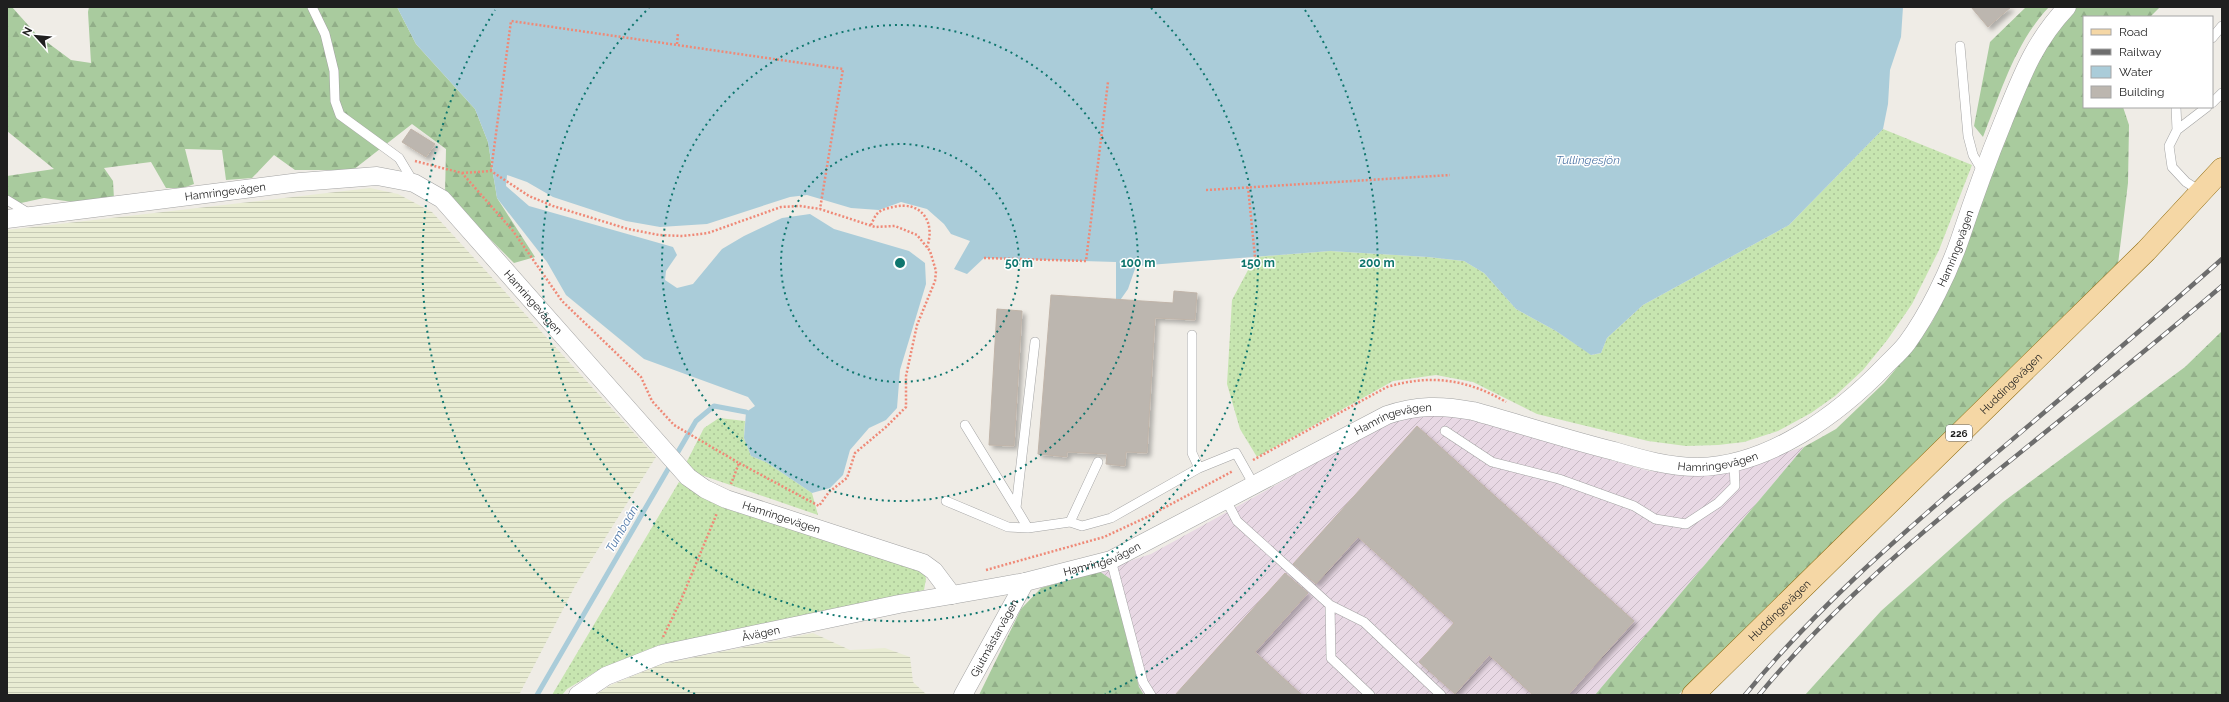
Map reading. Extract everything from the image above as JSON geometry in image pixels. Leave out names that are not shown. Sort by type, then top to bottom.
[{"type":"main road","name":"Huddingevägen","points":[[1693,695],[2146,250],[2222,169]]},
{"type":"street","name":"Hamringevägen","points":[[7,219],[300,182],[377,176],[414,183],[442,199],[688,477],[705,490],[726,499],[923,563],[934,571],[952,596],[1025,582],[1111,560],[1387,416],[1408,408],[1444,406],[1473,410],[1649,461],[1698,467],[1734,463],[1771,449],[1838,410],[1860,391],[1907,343],[1940,288],[1955,252],[1983,172],[2027,62],[2051,24],[2067,7]]},
{"type":"street","name":"Gjutmästarvägen","points":[[963,695],[1025,582]]},
{"type":"street","name":"Åvägen","points":[[578,695],[606,676],[662,654],[854,614],[952,596]]},
{"type":"lane","points":[[312,7],[324,34],[334,71],[335,101],[340,115],[399,158],[414,183]]},
{"type":"lane","points":[[2213,37],[2222,26]]},
{"type":"lane","points":[[1960,46],[1968,136],[1973,156],[1983,172]]},
{"type":"lane","points":[[2213,102],[2222,93]]},
{"type":"lane","points":[[2176,108],[2177,130]]},
{"type":"lane","points":[[2202,192],[2186,182],[2172,167],[2169,146],[2177,130],[2206,108]]},
{"type":"lane","points":[[7,200],[33,215]]},
{"type":"lane","points":[[1192,335],[1192,453],[1199,468]]},
{"type":"lane","points":[[1016,508],[1035,342]]},
{"type":"lane","points":[[965,424],[1028,528]]},
{"type":"lane","points":[[1445,431],[1492,462],[1559,479],[1634,506],[1655,519],[1686,524],[1718,503],[1735,486],[1734,463]]},
{"type":"lane","points":[[946,501],[1008,527],[1028,528],[1070,522],[1082,526],[1111,518],[1199,468],[1236,453],[1254,485]]},
{"type":"lane","points":[[1070,522],[1098,462]]},
{"type":"lane","points":[[1226,500],[1237,521],[1330,605],[1364,622],[1440,695]]},
{"type":"lane","points":[[1111,560],[1143,682],[1151,695]]},
{"type":"lane","points":[[1330,605],[1331,658],[1370,695]]},
{"type":"path","points":[[490,171],[511,21],[843,68],[820,209]]},
{"type":"path","points":[[677,44],[678,33]]},
{"type":"path","points":[[984,258],[1086,261],[1108,82]]},
{"type":"path","points":[[399,158],[462,173],[490,171],[529,196],[553,206],[628,229],[659,235],[683,236],[708,233],[781,207],[800,206],[820,209],[871,225],[895,226],[917,235],[927,247],[936,271],[935,281],[917,326],[906,376],[906,407],[886,427],[854,453],[847,478],[829,492],[819,506],[712,448],[674,425],[652,401],[641,378],[562,301],[513,231],[462,173]]},
{"type":"path","points":[[1206,190],[1450,175]]},
{"type":"path","points":[[1248,188],[1255,257]]},
{"type":"path","points":[[871,225],[878,213],[886,209],[903,206],[919,209],[924,213],[929,223],[930,232],[927,247]]},
{"type":"path","points":[[649,659],[681,600],[712,523],[726,499],[739,463]]},
{"type":"shaded area","points":[[1444,414],[1469,419],[1649,471],[1710,475],[1804,447],[1595,695],[1144,695],[1139,687],[1099,571],[1151,554],[1383,426],[1411,416]]},
{"type":"green space","points":[[7,7],[12,7],[36,34],[71,60],[91,63],[89,7],[397,7],[416,44],[475,109],[488,142],[497,198],[535,257],[514,263],[445,194],[446,149],[412,124],[353,170],[295,170],[274,155],[252,178],[226,180],[222,150],[185,149],[194,184],[183,188],[166,188],[151,162],[104,168],[113,181],[114,199],[73,202],[44,198],[7,206],[7,176],[54,169],[7,131]]},
{"type":"green space","points":[[2026,7],[2049,7],[2037,21],[2018,52],[1983,137],[1974,126],[1990,42]]},
{"type":"green space","points":[[2075,7],[2160,7],[2151,16],[2083,16],[2083,108],[2123,108],[2129,125],[2128,183],[2118,264],[1678,695],[1595,695],[1804,447],[1836,429],[1884,383],[1915,346],[1932,322],[1946,294],[2034,64]]},
{"type":"green space","points":[[1883,129],[1972,165],[1939,250],[1912,304],[1888,339],[1863,370],[1835,396],[1811,413],[1778,431],[1744,442],[1718,445],[1686,446],[1648,441],[1537,414],[1473,382],[1436,375],[1393,381],[1257,457],[1240,429],[1227,384],[1232,300],[1255,257],[1330,251],[1428,257],[1464,261],[1484,273],[1516,309],[1556,331],[1592,355],[1601,353],[1607,338],[1643,305],[1789,225]]},
{"type":"green space","points":[[370,188],[398,194],[432,212],[656,457],[575,586],[519,695],[7,695],[7,230]]},
{"type":"green space","points":[[2222,331],[2222,695],[1805,695],[1881,611],[2003,502],[2185,367]]},
{"type":"green space","points":[[719,418],[745,421],[744,438],[751,456],[766,462],[812,493],[818,515],[698,474],[686,463],[704,428]]},
{"type":"green space","points":[[679,482],[726,508],[924,570],[926,579],[924,590],[657,646],[602,668],[567,689],[562,695],[552,695]]},
{"type":"green space","points":[[1099,571],[1112,580],[1139,687],[1144,695],[979,695],[1021,609],[1041,588]]},
{"type":"green space","points":[[813,633],[850,650],[885,648],[910,657],[913,682],[927,695],[595,695],[611,685],[662,664]]},
{"type":"water","name":"Tullingesjön","points":[[397,7],[1903,7],[1901,37],[1890,70],[1888,104],[1883,129],[1789,225],[1643,305],[1607,338],[1601,353],[1591,355],[1556,331],[1516,309],[1484,273],[1464,261],[1428,257],[1330,251],[1136,266],[1128,289],[1116,306],[1116,262],[984,258],[967,274],[954,269],[970,241],[951,234],[944,224],[927,209],[901,202],[879,210],[851,208],[807,195],[790,197],[707,224],[660,227],[626,221],[553,197],[527,182],[507,175],[506,186],[529,206],[673,247],[677,255],[666,271],[665,280],[677,288],[693,284],[722,249],[744,236],[782,218],[810,214],[834,229],[909,251],[925,263],[926,284],[900,370],[897,408],[886,420],[869,428],[850,450],[843,475],[830,488],[812,493],[766,462],[751,456],[744,438],[746,412],[755,406],[748,397],[644,359],[566,295],[547,262],[497,198],[488,142],[475,109],[416,44]]},
{"type":"building","points":[[1971,7],[2011,7],[1988,27]]},
{"type":"building","points":[[411,129],[435,144],[426,157],[402,142]]},
{"type":"building","points":[[1174,291],[1197,293],[1195,320],[1155,318],[1147,453],[1126,452],[1125,466],[1106,464],[1107,454],[1067,452],[1067,457],[1038,454],[1051,295],[1173,303]]},
{"type":"building","points":[[997,309],[1022,311],[1014,446],[989,445]]},
{"type":"building","points":[[1417,426],[1634,621],[1568,695],[1533,695],[1489,655],[1455,694],[1419,662],[1454,623],[1358,537],[1316,584],[1293,564]]},
{"type":"building","points":[[1285,573],[1308,593],[1255,652],[1302,695],[1175,695]]},
{"type":"waterway","name":"Tumbaån","points":[[675,457],[696,421],[714,406],[746,412]]},
{"type":"waterway","name":"Tumbaån","points":[[537,695],[671,464]]},
{"type":"railway","points":[[1745,695],[1799,634],[1887,548],[2222,259]]},
{"type":"railway","points":[[1759,695],[1818,630],[1849,599],[1914,540],[2222,286]]}]
